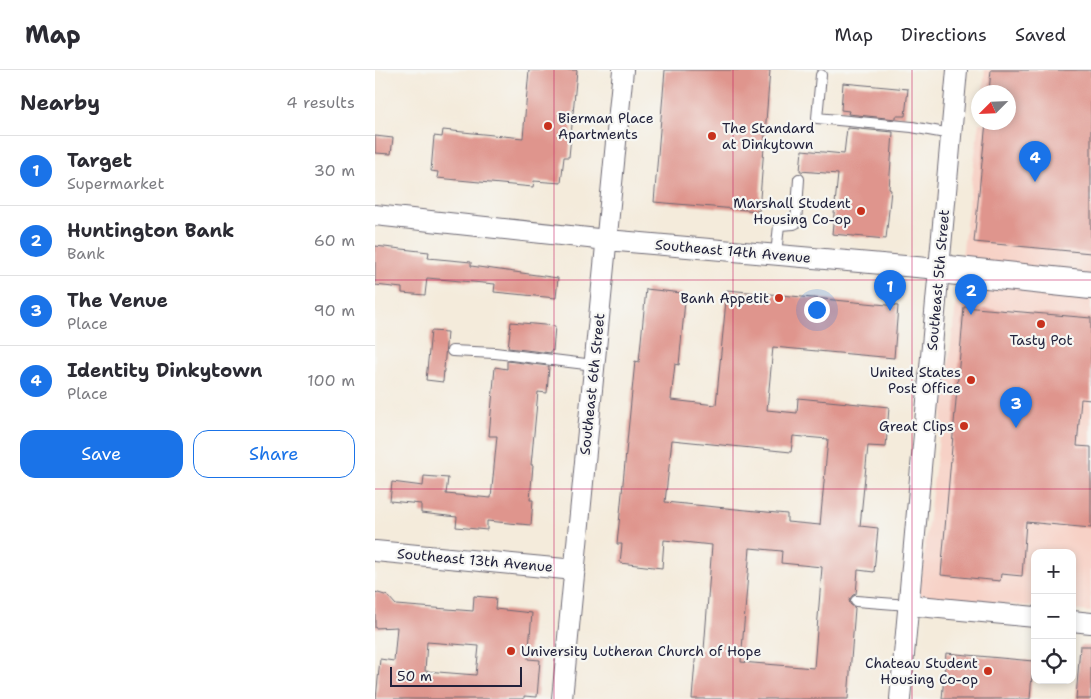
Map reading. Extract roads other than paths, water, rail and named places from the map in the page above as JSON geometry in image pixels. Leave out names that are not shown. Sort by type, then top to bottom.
[{"type":"street","name":"Southeast 6th Street","points":[[562,699],[623,70]]},
{"type":"street","name":"Southeast 5th Street","points":[[900,699],[957,70]]},
{"type":"street","name":"Southeast 14th Avenue","points":[[375,215],[607,240],[939,269],[1091,285]]},
{"type":"street","name":"Southeast 13th Avenue","points":[[375,551],[575,570]]},
{"type":"street","points":[[908,606],[1031,617]]},
{"type":"street","points":[[1076,621],[1091,622]]},
{"type":"lane","points":[[821,75],[817,118],[912,127],[951,134]]},
{"type":"lane","points":[[776,255],[779,225],[796,223],[799,179]]},
{"type":"lane","points":[[452,351],[495,353],[594,366]]},
{"type":"lane","points":[[856,602],[908,606]]},
{"type":"place","name":"Bierman Place Apartments","points":[[548,126]]},
{"type":"place","name":"The Standard at Dinkytown","points":[[712,136]]},
{"type":"place","name":"Identity Dinkytown","points":[[1035,182]]},
{"type":"place","name":"Marshall Student Housing Co-op","points":[[861,211]]},
{"type":"place","name":"Banh Appetit","points":[[779,298]]},
{"type":"place","name":"Target","points":[[890,311]]},
{"type":"place","name":"Huntington Bank","points":[[971,315]]},
{"type":"place","name":"Tasty Pot","points":[[1041,324]]},
{"type":"place","name":"United States Post Office","points":[[971,380]]},
{"type":"place","name":"Great Clips","points":[[964,426]]},
{"type":"place","name":"The Venue","points":[[1016,428]]},
{"type":"place","name":"University Lutheran Church of Hope","points":[[511,651]]},
{"type":"place","name":"Chateau Student Housing Co-op","points":[[988,671]]}]
